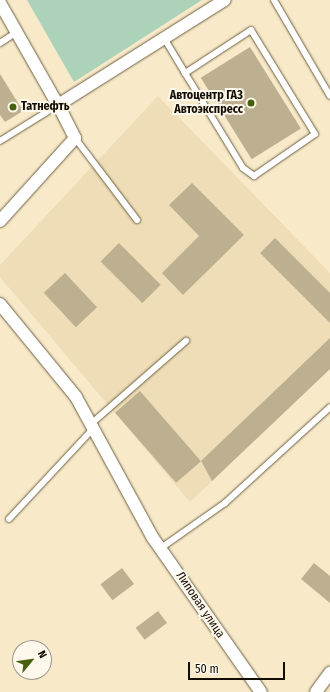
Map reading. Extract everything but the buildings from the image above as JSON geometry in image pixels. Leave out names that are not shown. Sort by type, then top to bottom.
[{"type":"street","points":[[58,105],[225,0]]},
{"type":"street","points":[[0,3],[76,138],[0,221]]},
{"type":"street","name":"Липовая улица","points":[[0,304],[76,397],[93,425],[153,538],[261,692]]},
{"type":"street","points":[[316,692],[330,673]]},
{"type":"lane","points":[[274,0],[330,96]]},
{"type":"lane","points":[[164,38],[185,73],[243,168],[254,176],[315,134],[251,30],[185,73]]},
{"type":"lane","points":[[0,42],[16,32]]},
{"type":"lane","points":[[0,141],[58,105]]},
{"type":"lane","points":[[76,138],[137,220]]},
{"type":"lane","points":[[9,519],[93,425],[186,341]]},
{"type":"lane","points":[[161,548],[225,503],[330,407]]},
{"type":"shaded area","points":[[158,96],[330,273],[330,369],[190,502],[0,277],[0,265]]},
{"type":"green space","points":[[27,0],[202,0],[74,82]]},
{"type":"place","name":"Автоцентр ГАЗ Автоэкспресс","points":[[251,103]]},
{"type":"place","name":"Татнефть","points":[[13,107]]}]
